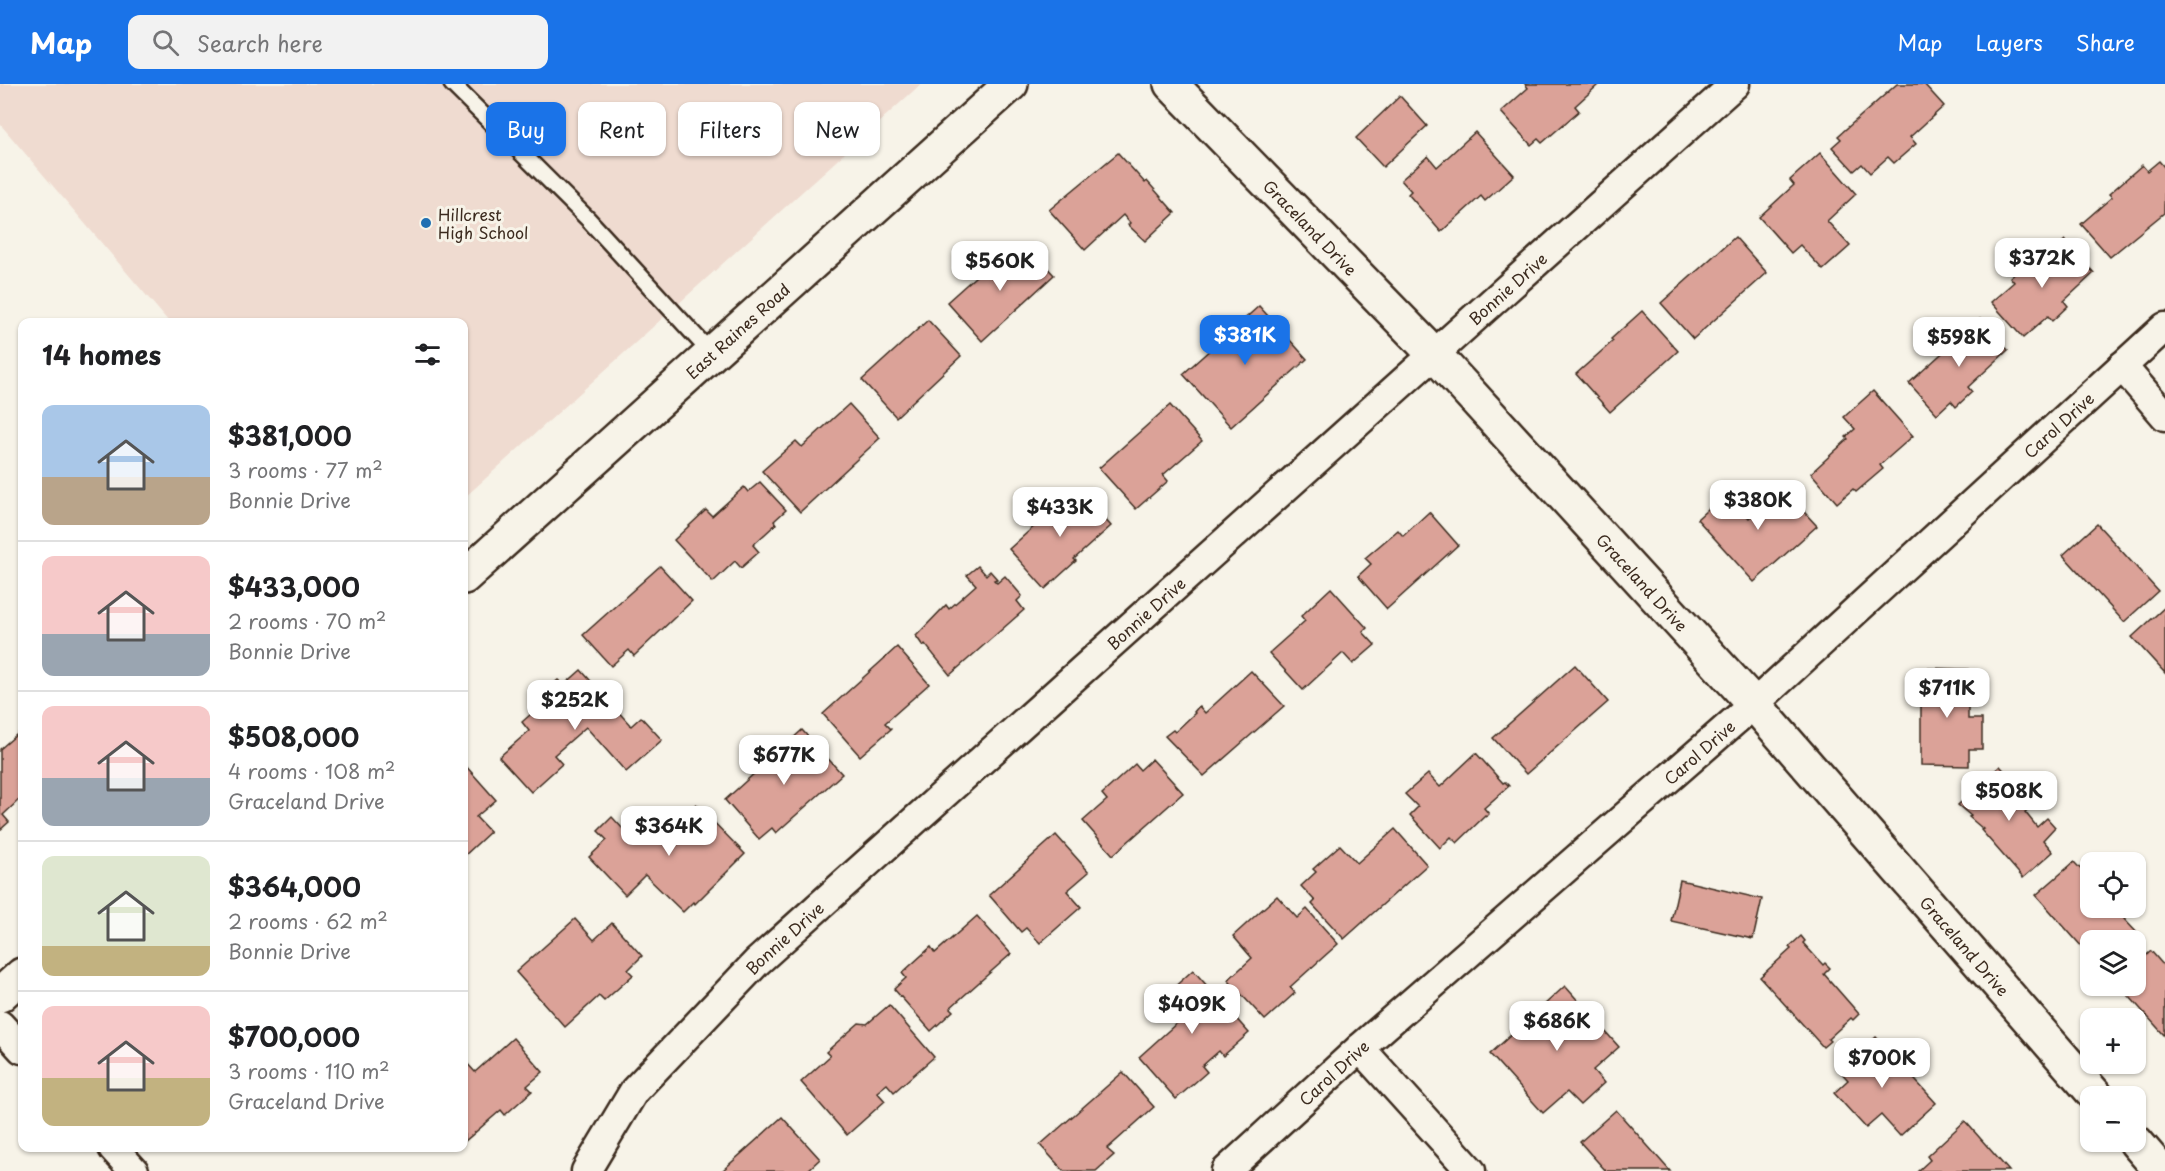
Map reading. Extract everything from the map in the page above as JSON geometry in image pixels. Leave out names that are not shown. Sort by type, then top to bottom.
[{"type":"street","name":"East Raines Road","points":[[468,573],[1011,84]]},
{"type":"street","name":"Graceland Drive","points":[[1171,84],[1434,354],[1754,704],[2088,1086]]},
{"type":"street","name":"Bonnie Drive","points":[[586,1171],[634,1091],[757,962],[1735,84]]},
{"type":"street","name":"Carol Drive","points":[[1226,1171],[1360,1048],[1754,704],[2165,327]]},
{"type":"street","points":[[2122,366],[2165,416]]},
{"type":"street","points":[[0,995],[18,979]]},
{"type":"street","points":[[0,1025],[18,1045]]},
{"type":"street","points":[[1360,1048],[1471,1171]]},
{"type":"street","points":[[117,1152],[135,1171]]},
{"type":"street","points":[[2145,1152],[2161,1171]]},
{"type":"lane","points":[[452,84],[588,219],[712,354]]},
{"type":"shaded area","name":"Hillcrest High School","points":[[0,84],[921,84],[880,121],[880,102],[794,102],[794,156],[842,156],[468,494],[468,318],[166,318],[0,124]]},
{"type":"building","points":[[1525,84],[1598,85],[1575,106],[1579,111],[1542,143],[1538,139],[1531,145],[1501,112],[1528,88]]},
{"type":"building","points":[[1897,84],[1924,84],[1944,106],[1910,137],[1916,144],[1894,163],[1888,157],[1870,173],[1862,164],[1854,171],[1832,147],[1841,139],[1838,136]]},
{"type":"building","points":[[1400,96],[1427,126],[1383,167],[1356,138]]},
{"type":"building","points":[[1475,132],[1514,175],[1485,201],[1481,196],[1441,232],[1408,194],[1411,191],[1401,180],[1428,156],[1437,167]]},
{"type":"building","points":[[1118,153],[1175,213],[1145,241],[1128,225],[1130,223],[1123,215],[1085,250],[1049,210]]},
{"type":"building","points":[[1820,153],[1856,194],[1827,221],[1850,246],[1823,270],[1800,245],[1791,253],[1759,217],[1794,185],[1790,180]]},
{"type":"building","points":[[2159,161],[2165,168],[2164,213],[2110,257],[2081,224],[2112,197],[2109,194],[2142,165],[2147,171]]},
{"type":"building","points":[[1735,237],[1767,273],[1693,339],[1661,303]]},
{"type":"building","points":[[2065,240],[2094,273],[2064,301],[2068,306],[2052,321],[2048,316],[2023,338],[1991,302],[2014,282],[2010,277],[2035,256],[2040,262]]},
{"type":"building","points":[[1025,244],[1054,275],[982,341],[947,302],[985,268],[991,275]]},
{"type":"building","points":[[1259,306],[1307,359],[1231,427],[1183,374]]},
{"type":"building","points":[[1642,311],[1678,351],[1610,412],[1576,374]]},
{"type":"building","points":[[1980,319],[2008,350],[1968,387],[1972,392],[1956,407],[1951,401],[1937,414],[1909,383]]},
{"type":"building","points":[[928,320],[961,356],[896,417],[862,380]]},
{"type":"building","points":[[1873,391],[1913,436],[1880,465],[1883,469],[1856,492],[1853,489],[1837,503],[1811,473],[1848,439],[1846,437],[1855,429],[1844,417]]},
{"type":"building","points":[[849,404],[880,438],[800,512],[762,471],[796,441],[802,447]]},
{"type":"building","points":[[1170,405],[1202,441],[1163,475],[1168,481],[1136,509],[1099,468]]},
{"type":"building","points":[[760,482],[786,510],[774,521],[776,524],[753,545],[759,552],[741,568],[735,561],[713,582],[674,540],[706,510],[712,516],[744,487],[748,492]]},
{"type":"building","points":[[1077,488],[1111,526],[1045,589],[1009,549]]},
{"type":"building","points":[[1782,488],[1817,526],[1754,582],[1697,519],[1726,493],[1749,518],[1751,516],[1749,514]]},
{"type":"building","points":[[1429,512],[1458,545],[1387,609],[1358,576],[1371,564],[1365,558],[1398,530],[1403,536]]},
{"type":"building","points":[[2097,524],[2158,591],[2124,622],[2063,555]]},
{"type":"building","points":[[660,566],[692,601],[634,656],[629,650],[611,666],[583,635]]},
{"type":"building","points":[[978,566],[986,575],[990,571],[997,579],[994,580],[997,583],[1005,576],[1022,596],[1017,601],[1024,610],[950,675],[916,636],[946,605],[949,609],[976,585],[967,575]]},
{"type":"building","points":[[1331,588],[1367,628],[1363,632],[1375,645],[1353,664],[1343,653],[1303,690],[1269,653],[1305,621],[1301,616]]},
{"type":"building","points":[[2165,607],[2165,673],[2132,637]]},
{"type":"building","points":[[897,647],[929,684],[885,723],[891,729],[860,756],[823,714]]},
{"type":"building","points":[[1575,665],[1608,702],[1526,774],[1493,738]]},
{"type":"building","points":[[1921,668],[1968,669],[1968,719],[1982,719],[1982,749],[1969,749],[1969,766],[1921,765]]},
{"type":"building","points":[[581,670],[631,726],[641,717],[662,740],[626,772],[586,727],[554,755],[562,764],[531,792],[499,757],[529,731],[522,722],[539,707],[534,701],[558,680],[564,685]]},
{"type":"building","points":[[1251,671],[1284,706],[1204,776],[1165,736],[1173,730],[1175,732],[1195,713],[1199,706],[1205,713]]},
{"type":"building","points":[[802,730],[842,774],[776,833],[772,828],[759,839],[725,800]]},
{"type":"building","points":[[18,733],[18,801],[3,815],[9,822],[0,830],[0,749]]},
{"type":"building","points":[[1476,753],[1503,783],[1509,786],[1484,808],[1489,814],[1486,817],[1457,843],[1451,837],[1440,848],[1410,815],[1418,807],[1405,794],[1428,774],[1440,787]]},
{"type":"building","points":[[1152,759],[1183,793],[1113,855],[1083,821],[1107,800],[1102,794],[1135,764],[1140,770]]},
{"type":"building","points":[[2000,766],[2020,788],[2017,791],[2023,797],[2026,795],[2029,798],[2026,801],[2031,807],[2025,812],[2037,827],[2047,818],[2055,827],[2043,840],[2053,852],[2023,878],[1981,830],[1983,829],[1958,805]]},
{"type":"building","points":[[468,768],[496,800],[476,817],[490,832],[468,852]]},
{"type":"building","points":[[696,804],[745,854],[695,904],[693,902],[683,912],[645,875],[625,895],[589,857],[607,840],[598,831],[612,817],[624,830],[634,821],[652,840],[675,819],[677,822]]},
{"type":"building","points":[[1395,829],[1427,865],[1344,939],[1312,904],[1315,901],[1301,886],[1316,872],[1313,869],[1340,845],[1357,863]]},
{"type":"building","points":[[1056,835],[1089,872],[1067,891],[1081,907],[1040,943],[1026,928],[1021,932],[989,895]]},
{"type":"building","points":[[2074,862],[2080,868],[2080,918],[2125,918],[2134,930],[2080,930],[2080,945],[2036,895]]},
{"type":"building","points":[[1680,880],[1762,899],[1753,939],[1671,921]]},
{"type":"building","points":[[1277,896],[1297,918],[1307,909],[1338,944],[1290,987],[1295,993],[1265,1020],[1228,980],[1252,958],[1233,936]]},
{"type":"building","points":[[977,916],[1011,954],[950,1008],[953,1011],[931,1031],[894,989],[906,978],[902,973],[931,947],[935,953]]},
{"type":"building","points":[[575,919],[594,940],[612,923],[642,956],[628,970],[633,975],[604,1001],[599,996],[565,1027],[516,972]]},
{"type":"building","points":[[1801,936],[1805,941],[1803,943],[1823,965],[1825,963],[1830,968],[1824,974],[1859,1014],[1853,1020],[1851,1018],[1828,1039],[1830,1041],[1823,1047],[1760,977],[1791,949],[1789,947]]},
{"type":"building","points":[[2151,951],[2165,967],[2165,1036],[2146,1015],[2146,1008],[2140,1008],[2129,996],[2146,996],[2146,956]]},
{"type":"building","points":[[1193,970],[1249,1033],[1223,1056],[1219,1051],[1202,1066],[1207,1072],[1176,1099],[1139,1057],[1178,1022],[1159,1001]]},
{"type":"building","points":[[1565,986],[1619,1047],[1593,1070],[1604,1083],[1580,1105],[1567,1092],[1543,1113],[1490,1054]]},
{"type":"building","points":[[889,1005],[934,1057],[894,1092],[887,1084],[877,1092],[885,1101],[847,1135],[801,1082],[830,1056],[826,1052],[859,1023],[867,1024]]},
{"type":"building","points":[[1876,1037],[1936,1103],[1900,1136],[1881,1115],[1866,1128],[1834,1093],[1848,1080],[1839,1070]]},
{"type":"building","points":[[513,1038],[543,1072],[527,1086],[532,1091],[505,1115],[501,1110],[468,1139],[468,1064],[475,1072]]},
{"type":"building","points":[[1123,1072],[1154,1107],[1107,1149],[1114,1155],[1096,1171],[1064,1171],[1040,1145]]},
{"type":"building","points":[[1616,1110],[1670,1171],[1606,1171],[1580,1142]]},
{"type":"building","points":[[782,1117],[820,1159],[807,1171],[722,1171]]},
{"type":"building","points":[[1965,1121],[2009,1171],[1918,1171],[1930,1160],[1927,1156]]},
{"type":"place","name":"Hillcrest High School","points":[[426,223]]}]
